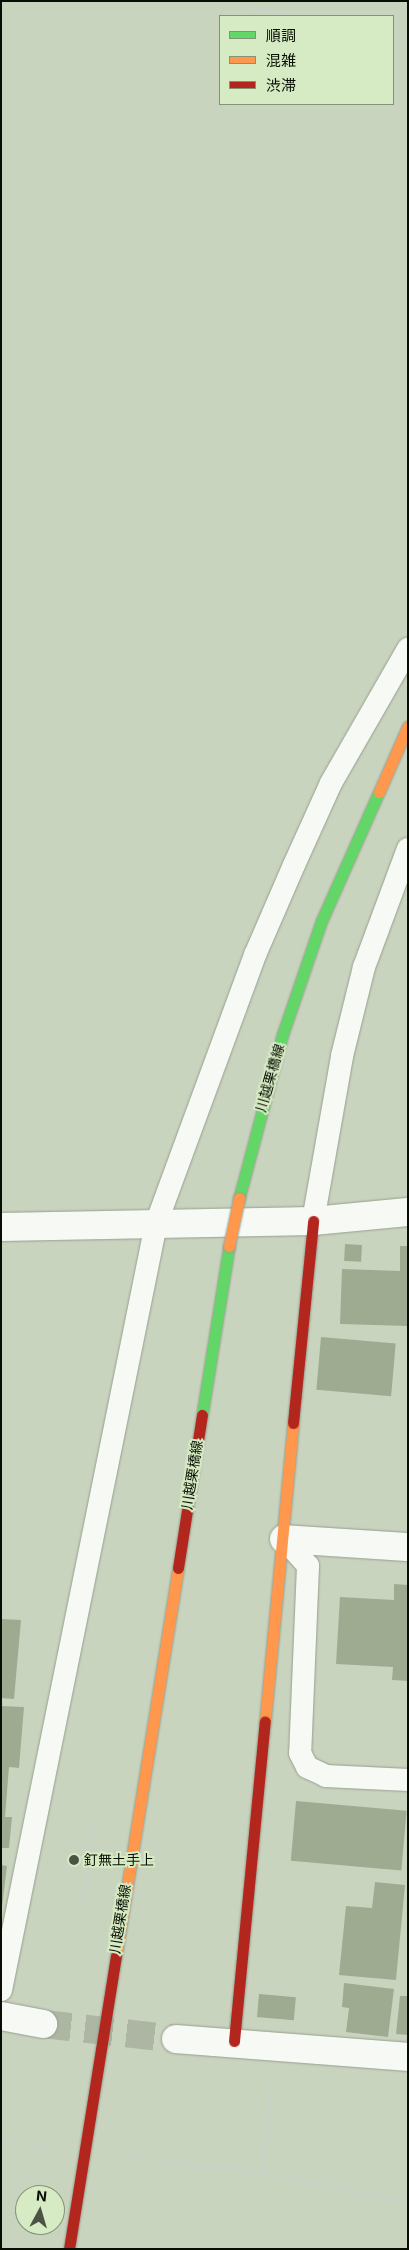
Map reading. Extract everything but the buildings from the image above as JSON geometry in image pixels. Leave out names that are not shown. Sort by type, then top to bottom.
[{"type":"main road","name":"川越栗橋線","points":[[69,2249],[238,1198],[282,1036],[321,922],[408,726]]},
{"type":"main road","points":[[234,2041],[284,1539],[313,1222]]},
{"type":"street","points":[[1,1227],[313,1222],[408,1212]]},
{"type":"street","points":[[284,1539],[408,1548]]},
{"type":"street","points":[[1,2016],[43,2024]]},
{"type":"street","points":[[176,2039],[234,2041],[408,2057]]},
{"type":"lane","points":[[1,1990],[156,1224],[255,955],[294,865],[331,783],[408,649]]},
{"type":"lane","points":[[313,1222],[342,1056],[364,967],[408,849]]},
{"type":"lane","points":[[284,1539],[308,1566],[300,1753],[307,1768],[326,1776],[408,1780]]},
{"type":"path","points":[[229,1],[286,15]]},
{"type":"path","points":[[394,41],[408,45]]},
{"type":"path","points":[[82,1904],[95,1820]]},
{"type":"path","points":[[262,2172],[272,2073]]},
{"type":"path","points":[[1,2141],[58,2148]]},
{"type":"path","points":[[112,2155],[262,2172],[408,2202]]},
{"type":"tunnel","points":[[43,2024],[176,2039]]},
{"type":"traffic: fast","points":[[239,1198],[282,1036],[321,922],[379,792]]},
{"type":"traffic: fast","points":[[202,1415],[229,1246]]},
{"type":"traffic: slow","points":[[379,792],[408,726]]},
{"type":"traffic: slow","points":[[229,1246],[239,1198]]},
{"type":"traffic: slow","points":[[265,1721],[293,1423]]},
{"type":"traffic: slow","points":[[116,1956],[178,1568]]},
{"type":"traffic: jam","points":[[293,1423],[313,1221]]},
{"type":"traffic: jam","points":[[178,1568],[202,1415]]},
{"type":"traffic: jam","points":[[234,2041],[265,1721]]},
{"type":"traffic: jam","points":[[69,2249],[116,1956]]},
{"type":"place","name":"釘無土手上","points":[[74,1860]]}]
